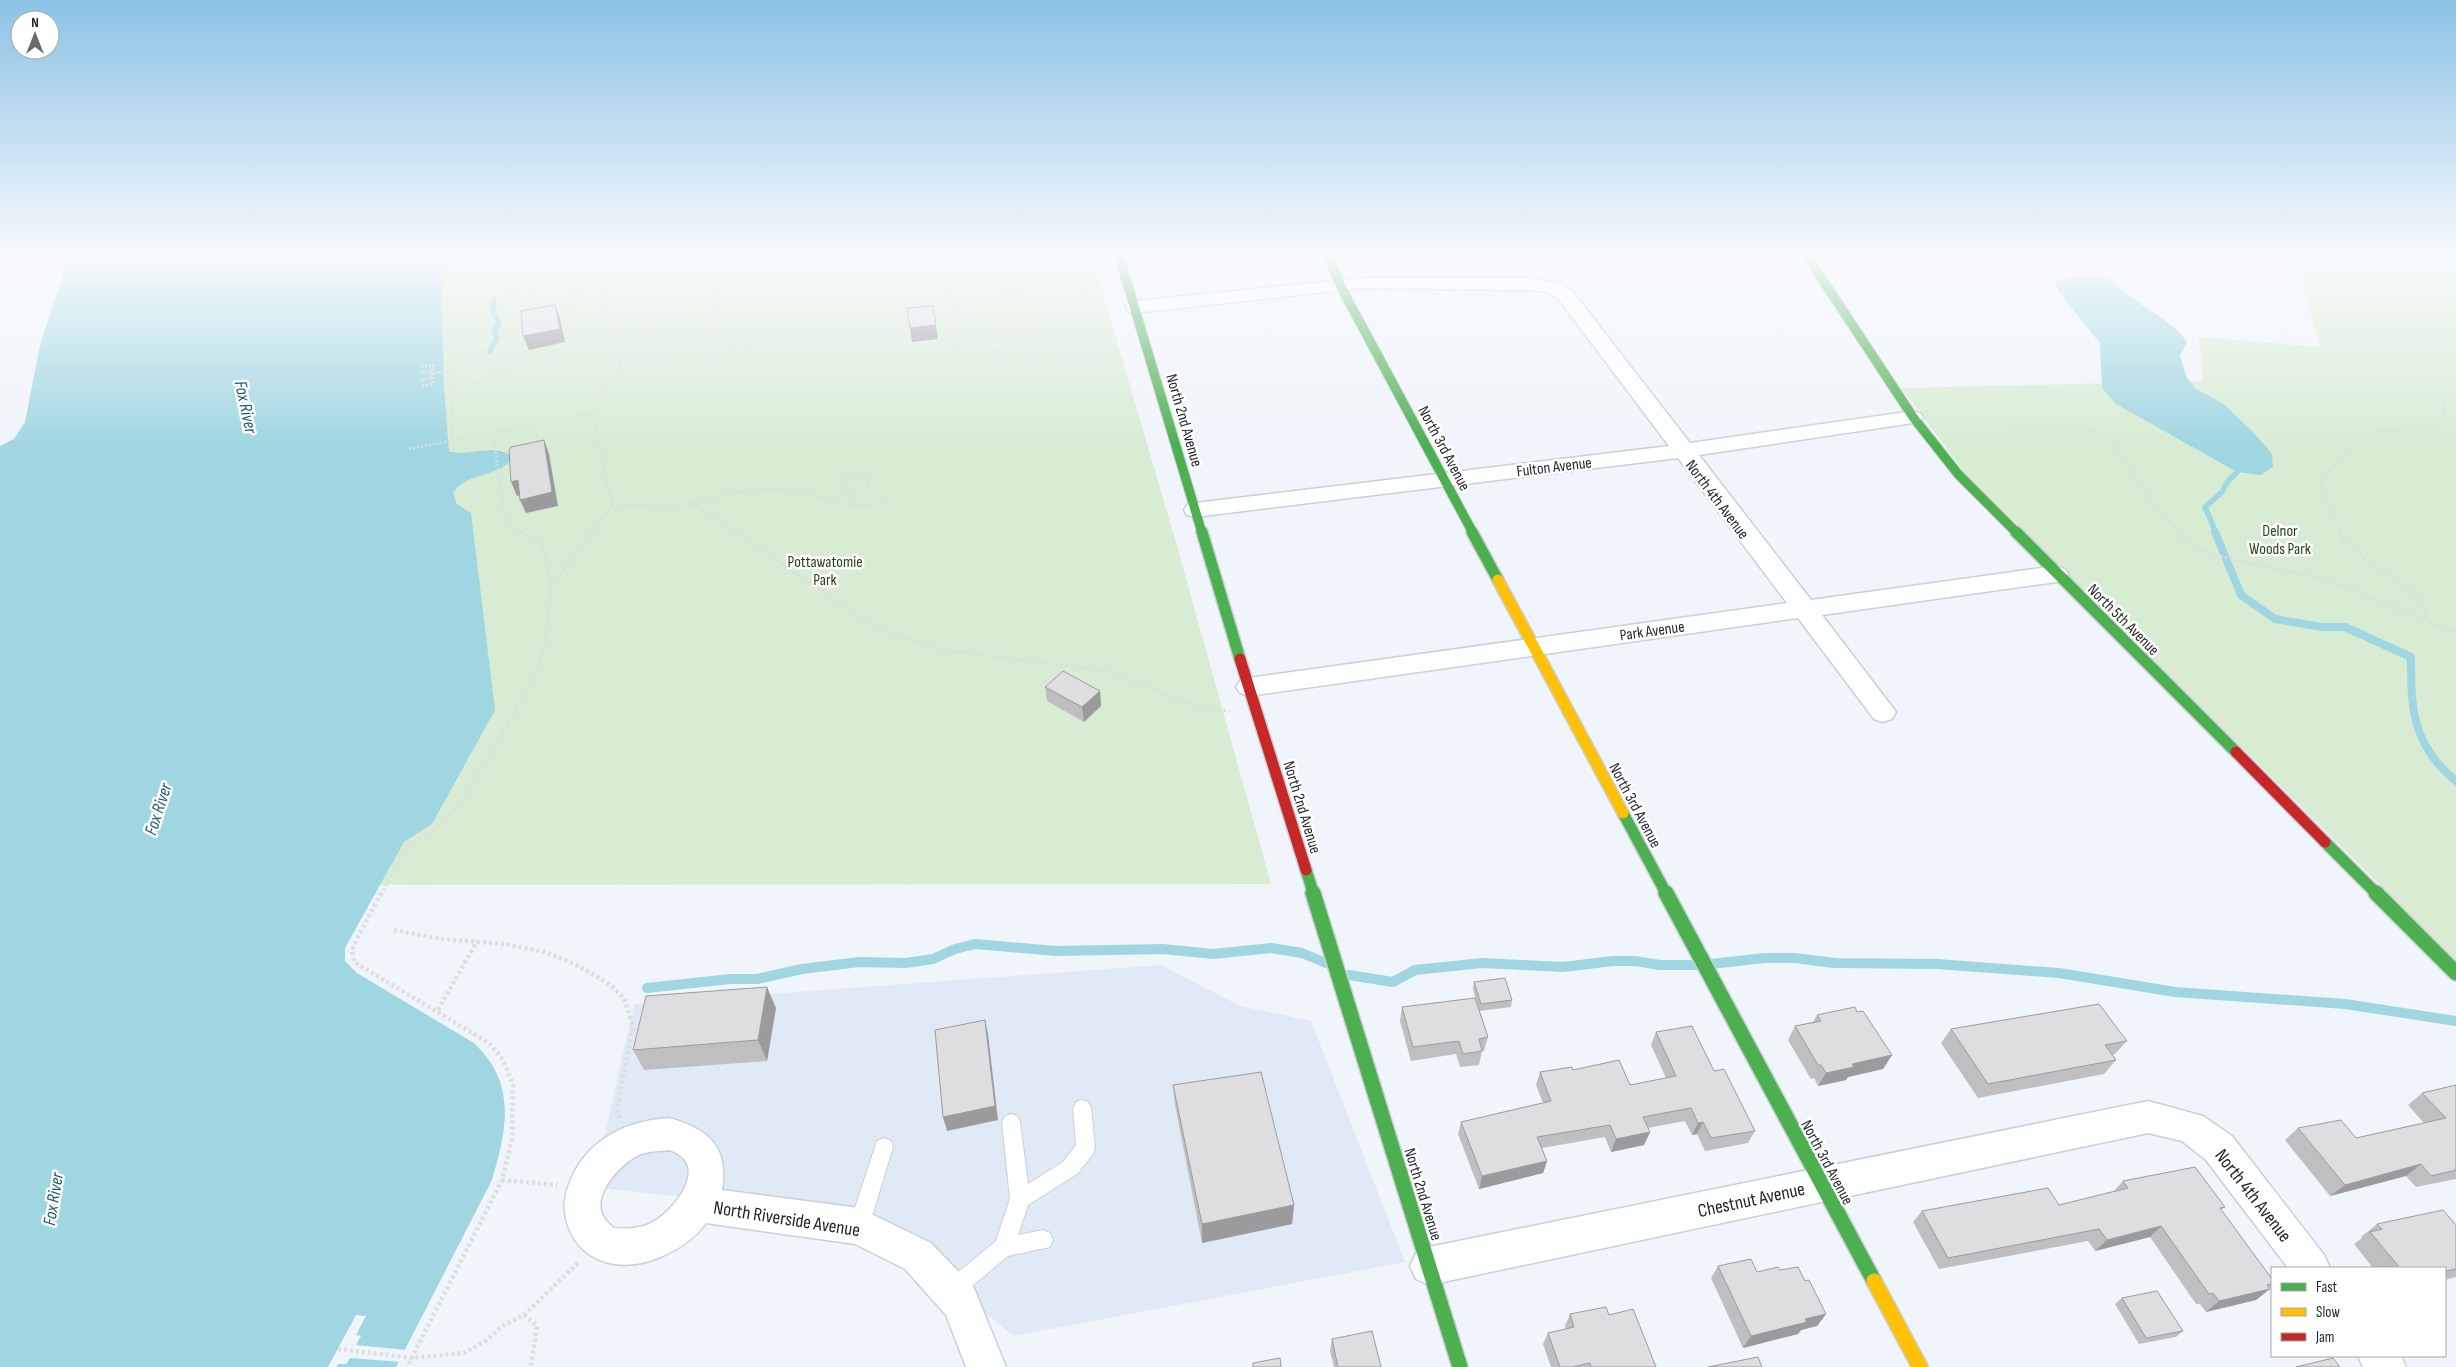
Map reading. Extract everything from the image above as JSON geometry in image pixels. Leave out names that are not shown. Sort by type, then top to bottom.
[{"type":"street","name":"North 2nd Avenue","points":[[1139,320],[1288,815],[1350,1008],[1460,1367]]},
{"type":"street","name":"North 3rd Avenue","points":[[1359,320],[1920,1367]]},
{"type":"street","name":"North 4th Avenue","points":[[1584,320],[1681,451],[1882,712]]},
{"type":"street","name":"North 5th Avenue","points":[[1849,320],[1913,417],[1958,474],[2456,973]]},
{"type":"street","name":"Fulton Avenue","points":[[1195,510],[1681,451],[1913,417]]},
{"type":"street","name":"Park Avenue","points":[[1252,697],[1534,647],[2056,574]]},
{"type":"street","name":"Chestnut Avenue","points":[[1429,1266],[2148,1117],[2191,1127]]},
{"type":"street","name":"North 4th Avenue","points":[[2191,1127],[2219,1148],[2310,1267]]},
{"type":"street","name":"North Riverside Avenue","points":[[669,1134],[686,1139],[699,1150],[706,1166],[705,1185],[698,1204],[686,1220],[670,1233],[652,1243],[634,1247],[616,1247],[600,1242],[587,1229],[582,1212],[584,1192],[590,1177],[601,1163],[629,1142],[649,1135],[669,1134]]},
{"type":"street","name":"North Riverside Avenue","points":[[698,1204],[859,1226],[918,1256],[960,1302],[986,1367]]},
{"type":"lane","points":[[1020,1199],[1070,1168],[1086,1148],[1082,1108]]},
{"type":"lane","points":[[1004,1247],[1020,1199],[1011,1122]]},
{"type":"lane","points":[[859,1226],[884,1147]]},
{"type":"lane","points":[[950,1292],[1004,1247],[1042,1240]]},
{"type":"path","points":[[447,320],[453,439]]},
{"type":"path","points":[[488,320],[480,337],[470,348],[470,359],[476,361],[503,359],[502,366],[497,372],[490,374],[493,377]]},
{"type":"path","points":[[451,386],[489,381],[493,377],[502,374],[500,372],[508,366],[522,359],[516,340],[527,334],[524,329],[509,331],[513,327],[537,320]]},
{"type":"path","points":[[551,586],[612,506],[593,413],[594,399],[619,374],[620,349],[610,321],[616,320]]},
{"type":"path","points":[[651,320],[659,357]]},
{"type":"path","points":[[717,320],[720,351]]},
{"type":"path","points":[[901,320],[891,326],[890,334],[892,342],[907,348],[948,344],[1091,365],[1100,332],[1097,320]]},
{"type":"path","points":[[947,320],[949,328],[948,344]]},
{"type":"path","points":[[949,328],[1029,320]]},
{"type":"path","points":[[620,360],[890,334]]},
{"type":"path","points":[[548,346],[548,353],[616,339]]},
{"type":"path","points":[[421,367],[433,364],[433,384],[422,386]]},
{"type":"path","points":[[421,373],[450,370]]},
{"type":"path","points":[[421,380],[432,378]]},
{"type":"path","points":[[2427,620],[2424,603],[2405,586],[2373,567],[2341,536],[2320,484],[2353,442],[2369,432],[2440,427],[2445,413],[2443,402],[2456,396]]},
{"type":"path","points":[[409,449],[593,413]]},
{"type":"path","points":[[2008,426],[2069,425],[2092,431],[2117,447],[2135,478],[2187,543],[2210,554],[2330,581],[2456,633]]},
{"type":"path","points":[[408,1367],[502,1180],[512,1139],[513,1085],[503,1060],[489,1043],[438,1010],[354,962],[352,948],[407,846],[445,821],[491,755],[538,668],[544,650],[551,586],[541,541],[506,525],[493,432]]},
{"type":"path","points":[[852,505],[852,494],[842,487],[840,480],[850,474],[859,473],[866,476],[870,488],[876,487]]},
{"type":"path","points":[[612,506],[694,504],[734,491],[766,489],[803,493],[852,505],[879,505],[887,500]]},
{"type":"path","points":[[694,504],[881,631],[947,650],[1113,672],[1204,708],[1226,711],[1252,697]]},
{"type":"path","points":[[394,930],[442,939],[504,944],[552,955],[575,964],[609,984],[624,998],[633,1027],[617,1110],[629,1142]]},
{"type":"path","points":[[438,1010],[477,941]]},
{"type":"path","points":[[502,1180],[547,1182],[584,1192]]},
{"type":"path","points":[[338,1349],[412,1358],[464,1353],[485,1341],[504,1324],[524,1315],[600,1242]]},
{"type":"path","points":[[524,1315],[537,1326],[531,1367]]},
{"type":"shaded area","points":[[1161,965],[1240,1006],[1311,1021],[1405,1262],[1014,1336],[864,1217],[593,1187],[634,1004]]},
{"type":"green space","name":"Pottawatomie Park","points":[[442,320],[1111,320],[1177,546],[1271,884],[379,885],[404,842],[432,824],[462,509],[457,504],[453,494],[457,488],[470,479],[502,468],[508,463],[498,449],[464,453],[449,451],[444,386]]},
{"type":"green space","name":"Delnor Woods Park","points":[[2312,320],[2456,320],[2456,960],[1966,474],[1901,388],[2203,381],[2199,337],[2320,347]]},
{"type":"water","name":"Fox River","points":[[48,320],[442,320],[444,386],[449,451],[464,453],[487,450],[501,451],[508,454],[511,460],[497,470],[464,482],[453,494],[457,504],[471,513],[495,710],[432,824],[404,842],[345,948],[345,961],[357,973],[474,1043],[488,1059],[497,1074],[503,1091],[505,1107],[502,1142],[492,1180],[396,1367],[0,1367],[0,446],[14,439],[25,422],[40,345]]},
{"type":"water","points":[[2081,320],[2163,320],[2168,323],[2187,342],[2180,356],[2187,378],[2196,389],[2224,404],[2255,434],[2272,454],[2273,467],[2261,475],[2237,472],[2116,404],[2102,388],[2100,343]]},
{"type":"pier","points":[[356,1315],[366,1316],[356,1335],[361,1336],[356,1345],[406,1350],[401,1362],[350,1358],[346,1364],[328,1367]]},
{"type":"building","points":[[522,320],[558,320],[560,329],[523,336]]},
{"type":"building","points":[[909,320],[935,320],[936,325],[910,328]]},
{"type":"building","points":[[544,440],[552,492],[520,500],[518,480],[511,482],[509,450],[511,447]]},
{"type":"building","points":[[1063,671],[1100,691],[1082,707],[1045,687]]},
{"type":"building","points":[[1505,978],[1512,1000],[1481,1004],[1474,982]]},
{"type":"building","points":[[767,987],[758,1040],[633,1050],[646,996]]},
{"type":"building","points":[[1475,998],[1488,1037],[1479,1039],[1482,1051],[1463,1054],[1459,1041],[1413,1047],[1402,1007]]},
{"type":"building","points":[[2099,1004],[2127,1041],[2105,1045],[2116,1060],[1988,1084],[1951,1029]]},
{"type":"building","points":[[1855,1007],[1857,1012],[1863,1011],[1892,1055],[1852,1064],[1854,1067],[1826,1073],[1821,1065],[1818,1065],[1795,1026],[1821,1021],[1817,1015]]},
{"type":"building","points":[[985,1020],[995,1106],[943,1117],[935,1030]]},
{"type":"building","points":[[1692,1026],[1714,1071],[1724,1069],[1755,1131],[1711,1138],[1703,1122],[1698,1123],[1691,1108],[1643,1117],[1650,1132],[1616,1139],[1610,1125],[1537,1137],[1547,1161],[1482,1176],[1461,1122],[1551,1101],[1540,1072],[1572,1067],[1573,1070],[1619,1060],[1630,1085],[1676,1076],[1656,1032]]},
{"type":"building","points":[[1261,1072],[1294,1205],[1202,1224],[1173,1085]]},
{"type":"building","points":[[2456,1085],[2456,1170],[2431,1176],[2421,1164],[2345,1185],[2298,1128],[2341,1120],[2356,1138],[2446,1118],[2422,1093]]},
{"type":"building","points":[[2195,1167],[2225,1207],[2220,1208],[2271,1278],[2271,1284],[2267,1285],[2270,1289],[2219,1301],[2213,1293],[2209,1294],[2161,1226],[2107,1240],[2099,1229],[1948,1258],[1922,1211],[2048,1188],[2059,1205],[2128,1188],[2123,1181]]},
{"type":"building","points":[[2443,1210],[2456,1225],[2456,1269],[2446,1271],[2446,1267],[2399,1267],[2370,1232],[2382,1229],[2377,1224]]},
{"type":"building","points":[[1751,1259],[1757,1272],[1778,1267],[1780,1270],[1798,1267],[1805,1281],[1809,1280],[1826,1314],[1805,1319],[1807,1322],[1751,1336],[1718,1266]]},
{"type":"building","points":[[2157,1291],[2183,1331],[2146,1338],[2122,1298]]},
{"type":"building","points":[[1606,1307],[1609,1315],[1633,1309],[1656,1367],[1591,1367],[1590,1363],[1573,1367],[1560,1367],[1548,1333],[1574,1327],[1570,1314]]},
{"type":"building","points":[[1372,1331],[1381,1367],[1338,1367],[1332,1339]]},
{"type":"building","points":[[1758,1357],[1762,1367],[1708,1367]]},
{"type":"building","points":[[1280,1358],[1281,1367],[1253,1367],[1253,1363]]},
{"type":"building","points":[[2333,1358],[2340,1367],[2296,1367]]},
{"type":"waterway","points":[[490,351],[497,338],[494,331],[499,323],[497,320]]},
{"type":"waterway","points":[[2216,533],[2205,507],[2222,492],[2228,481],[2237,472]]},
{"type":"waterway","points":[[2215,532],[2241,595],[2275,619],[2322,627],[2345,627],[2411,657],[2414,710],[2422,740],[2430,754],[2456,781]]},
{"type":"waterway","points":[[647,988],[730,979],[757,979],[802,969],[859,962],[906,963],[933,959],[955,949],[975,944],[1056,951],[1163,949],[1213,954],[1271,948],[1302,953],[1326,963]]},
{"type":"waterway","points":[[1711,964],[1764,958],[1795,958],[1834,963],[1937,964],[2059,973],[2175,992],[2345,1004],[2456,1021]]},
{"type":"waterway","points":[[1349,975],[1393,982],[1415,970],[1482,963],[1563,967],[1613,961],[1635,961],[1660,965],[1697,965]]},
{"type":"traffic: fast","points":[[1138,320],[1240,659]]},
{"type":"traffic: fast","points":[[1359,320],[1498,580]]},
{"type":"traffic: fast","points":[[1849,320],[1913,417],[1958,474],[2236,752]]},
{"type":"traffic: fast","points":[[1623,813],[1874,1281]]},
{"type":"traffic: fast","points":[[2325,842],[2456,973]]},
{"type":"traffic: fast","points":[[1306,870],[1460,1367]]},
{"type":"traffic: slow","points":[[1498,580],[1623,813]]},
{"type":"traffic: slow","points":[[1874,1281],[1920,1367]]},
{"type":"traffic: jam","points":[[1240,659],[1306,870]]},
{"type":"traffic: jam","points":[[2236,752],[2325,842]]}]
